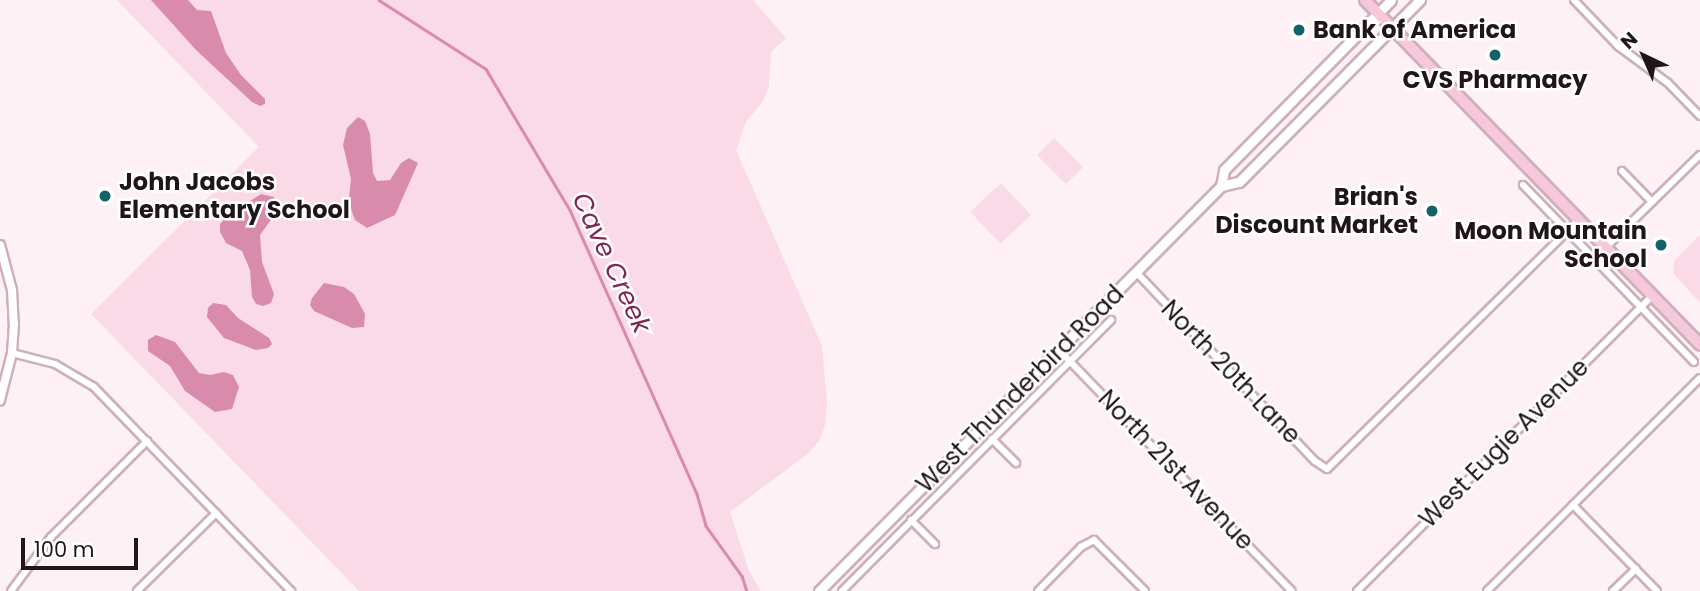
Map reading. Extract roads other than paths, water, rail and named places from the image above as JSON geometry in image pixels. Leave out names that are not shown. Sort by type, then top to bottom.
[{"type":"main road","points":[[1365,0],[1700,345]]},
{"type":"main road","name":"West Thunderbird Road","points":[[1221,187],[1224,170],[1391,0]]},
{"type":"main road","name":"West Thunderbird Road","points":[[819,591],[1221,187],[1239,182],[1420,0]]},
{"type":"street","points":[[1574,0],[1618,46],[1668,83],[1700,116]]},
{"type":"street","points":[[1605,248],[1700,155]]},
{"type":"street","points":[[1622,172],[1651,202]]},
{"type":"street","points":[[1523,185],[1694,362]]},
{"type":"street","points":[[1568,231],[1578,221]]},
{"type":"street","name":"North 20th Lane","points":[[1136,272],[1315,461],[1327,469],[1568,231]]},
{"type":"street","points":[[0,245],[13,304],[12,353],[0,400]]},
{"type":"street","name":"West Eugie Avenue","points":[[1357,591],[1652,296]]},
{"type":"street","name":"West Thunderbird Road","points":[[842,591],[1111,320]]},
{"type":"street","name":"North 21st Avenue","points":[[1059,349],[1292,591]]},
{"type":"street","points":[[12,353],[55,364],[94,387],[288,588],[279,591]]},
{"type":"street","points":[[1486,591],[1700,378]]},
{"type":"street","name":"West Thunderbird Road","points":[[992,439],[1016,463]]},
{"type":"street","points":[[11,591],[51,537],[147,441]]},
{"type":"street","points":[[1573,505],[1657,591]]},
{"type":"street","points":[[137,591],[216,513]]},
{"type":"street","name":"West Thunderbird Road","points":[[911,520],[935,544]]},
{"type":"street","points":[[1038,591],[1081,547],[1094,540],[1145,591]]},
{"type":"street","points":[[1613,591],[1636,569]]},
{"type":"waterway","name":"Cave Creek","points":[[379,0],[486,69],[570,210],[697,494],[706,526],[742,576],[747,591]]},
{"type":"place","name":"Bank of America","points":[[1299,30]]},
{"type":"place","name":"CVS Pharmacy","points":[[1495,55]]},
{"type":"place","name":"John Jacobs Elementary School","points":[[105,196]]},
{"type":"place","name":"Brian's Discount Market","points":[[1432,211]]},
{"type":"place","name":"Moon Mountain School","points":[[1661,245]]}]
